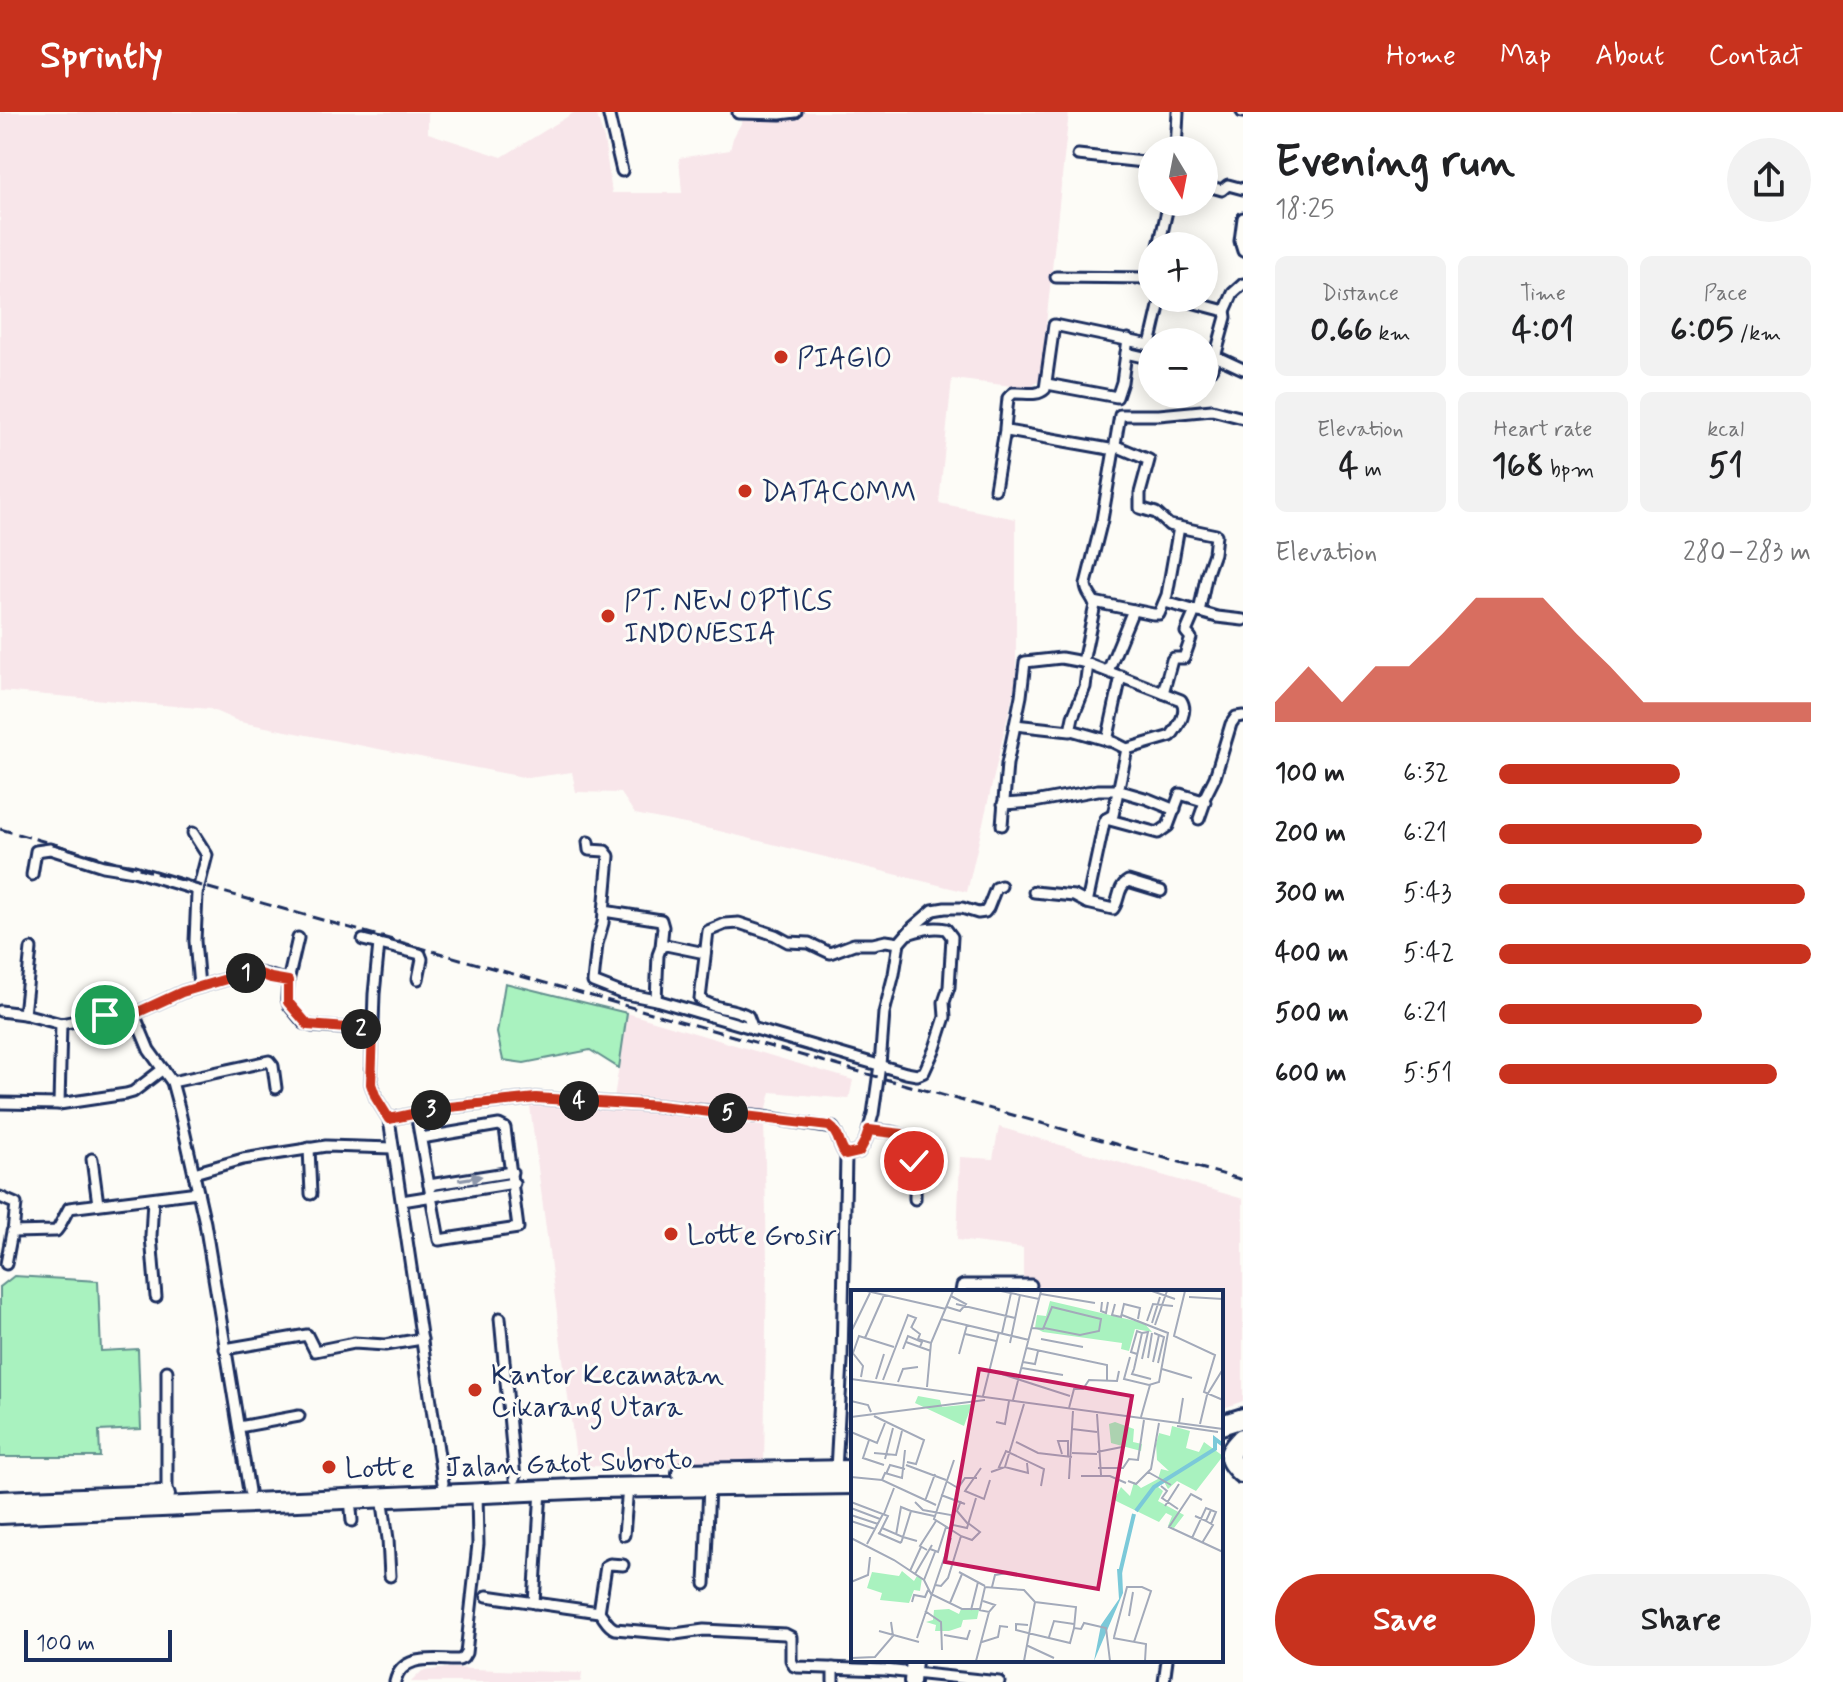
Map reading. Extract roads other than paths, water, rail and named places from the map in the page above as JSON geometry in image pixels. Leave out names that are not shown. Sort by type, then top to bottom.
[{"type":"highway","points":[[1223,1424],[1243,1418]]},
{"type":"highway","points":[[1242,1438],[1231,1449],[1229,1456],[1242,1473]]},
{"type":"highway","name":"Jalan Gatot Subroto","points":[[0,1501],[600,1475],[845,1470]]},
{"type":"highway","name":"Jalan Gatot Subroto","points":[[0,1514],[477,1492],[851,1484]]},
{"type":"street","points":[[608,112],[622,171]]},
{"type":"street","points":[[738,113],[796,112]]},
{"type":"street","points":[[1177,136],[1178,112]]},
{"type":"street","points":[[1078,155],[1138,161]]},
{"type":"street","points":[[1218,189],[1222,190],[1228,185],[1243,189]]},
{"type":"street","points":[[1243,218],[1240,241],[1243,251]]},
{"type":"street","points":[[1056,277],[1138,277]]},
{"type":"street","points":[[1218,346],[1225,311],[1233,293],[1243,284]]},
{"type":"street","points":[[1218,309],[1225,311]]},
{"type":"street","points":[[995,489],[1008,398],[1011,393],[1042,393],[1047,384],[1054,325],[1138,342]]},
{"type":"street","points":[[1047,384],[1117,397],[1128,339]]},
{"type":"street","points":[[1126,353],[1138,356]]},
{"type":"street","points":[[1218,358],[1243,369]]},
{"type":"street","points":[[1071,730],[1085,687],[1094,602],[1086,584],[1101,526],[1120,415],[1212,410],[1243,418]]},
{"type":"street","points":[[1005,430],[1126,449],[1149,460],[1140,493],[1140,508],[1156,513],[1167,524],[1209,532],[1217,537],[1197,612],[1186,632],[1191,638],[1186,655],[1172,660],[1163,693]]},
{"type":"street","points":[[1094,602],[1158,614],[1165,602],[1179,527]]},
{"type":"street","points":[[1165,602],[1217,617],[1243,620]]},
{"type":"street","points":[[1108,671],[1133,610]]},
{"type":"street","points":[[1002,825],[1007,764],[1025,662],[1061,658],[1086,663],[1176,697],[1184,705],[1184,711],[1168,738],[1127,749],[1071,730],[1015,725]]},
{"type":"street","points":[[1107,741],[1121,676]]},
{"type":"street","points":[[1199,819],[1231,724],[1236,717],[1243,716]]},
{"type":"street","points":[[1087,903],[1106,819],[1113,815],[1127,749]]},
{"type":"street","points":[[1003,804],[1117,790],[1175,810]]},
{"type":"street","points":[[1106,819],[1158,833],[1168,826],[1180,794],[1203,801]]},
{"type":"street","points":[[193,833],[207,855],[198,890],[195,941],[199,986]]},
{"type":"street","points":[[588,842],[589,850],[608,854],[604,911],[593,982],[621,993],[656,1000],[914,1075],[921,1074],[935,1048],[945,1017],[944,1002],[949,987],[952,949],[951,933],[946,929],[927,928],[907,934]]},
{"type":"street","points":[[32,875],[36,851],[50,849],[198,890]]},
{"type":"street","points":[[1034,892],[1069,895],[1114,909],[1121,888],[1128,881],[1161,891]]},
{"type":"street","points":[[846,1155],[859,1152],[869,1130],[880,1065],[884,1013],[899,943],[933,910],[962,908],[985,912],[996,888],[1001,886]]},
{"type":"street","points":[[604,911],[661,920],[663,927],[656,1000]]},
{"type":"street","points":[[753,1029],[748,1016],[740,1011],[710,1005],[700,999],[708,931],[732,923],[754,927],[788,942],[809,943],[830,953],[854,944],[899,943]]},
{"type":"street","points":[[298,938],[288,981],[288,1002],[308,1025],[373,1030]]},
{"type":"street","points":[[363,940],[420,954],[418,979]]},
{"type":"street","points":[[379,944],[371,1084],[389,1119],[443,1483]]},
{"type":"street","points":[[661,947],[666,945],[705,953]]},
{"type":"street","points":[[24,1014],[31,949]]},
{"type":"street","points":[[0,1011],[61,1024],[105,1015],[134,1014],[199,986],[252,972],[288,981]]},
{"type":"street","points":[[134,1014],[149,1050],[172,1082],[176,1093],[198,1192],[249,1491]]},
{"type":"street","points":[[59,1104],[61,1024]]},
{"type":"street","points":[[172,1082],[269,1061],[273,1066],[276,1088]]},
{"type":"street","points":[[0,1103],[59,1104],[126,1094],[163,1069]]},
{"type":"street","points":[[389,1119],[440,1108],[526,1098],[660,1106],[829,1126],[846,1155],[848,1350],[845,1470]]},
{"type":"street","points":[[416,1113],[439,1240],[518,1228],[514,1183],[503,1126],[421,1138]]},
{"type":"street","points":[[869,1130],[902,1134],[909,1141],[914,1161],[915,1199]]},
{"type":"street","points":[[194,1173],[243,1159],[309,1148],[333,1145],[393,1148]]},
{"type":"street","points":[[309,1148],[311,1194]]},
{"type":"street","points":[[92,1159],[98,1204]]},
{"type":"street","points":[[429,1185],[512,1172]]},
{"type":"street","points":[[402,1201],[514,1183]]},
{"type":"street","points":[[13,1232],[56,1231],[69,1208],[198,1192]]},
{"type":"street","points":[[0,1197],[16,1204],[6,1264]]},
{"type":"street","points":[[153,1199],[151,1236],[156,1297]]},
{"type":"street","points":[[961,1290],[964,1285],[1031,1285]]},
{"type":"street","points":[[500,1318],[515,1479]]},
{"type":"street","points":[[225,1349],[307,1335],[315,1351],[354,1343],[385,1345],[422,1339]]},
{"type":"street","points":[[167,1371],[167,1495]]},
{"type":"street","points":[[239,1427],[299,1416]]},
{"type":"street","points":[[705,1584],[709,1485]]},
{"type":"street","points":[[624,1535],[628,1487]]},
{"type":"street","points":[[534,1603],[541,1490]]},
{"type":"street","points":[[395,1682],[397,1671],[413,1661],[459,1660],[466,1653],[478,1544],[477,1492]]},
{"type":"street","points":[[382,1497],[390,1576]]},
{"type":"street","points":[[350,1498],[352,1521]]},
{"type":"street","points":[[599,1612],[606,1566],[623,1565]]},
{"type":"street","points":[[487,1596],[599,1612],[615,1629],[675,1634],[704,1630],[789,1635],[794,1666],[913,1672],[999,1682]]},
{"type":"street","points":[[1164,1682],[1167,1662]]},
{"type":"street","points":[[833,1668],[833,1682]]},
{"type":"railway","points":[[0,829],[1243,1180]]},
{"type":"place","name":"PIAGIO","points":[[781,357]]},
{"type":"place","name":"DATACOMM","points":[[745,491]]},
{"type":"place","name":"PT. NEW OPTICS INDONESIA","points":[[608,616]]},
{"type":"place","name":"Lotte Grosir","points":[[671,1234]]},
{"type":"place","name":"Kantor Kecamatan Cikarang Utara","points":[[475,1390]]},
{"type":"place","name":"Lotte","points":[[329,1467]]}]
